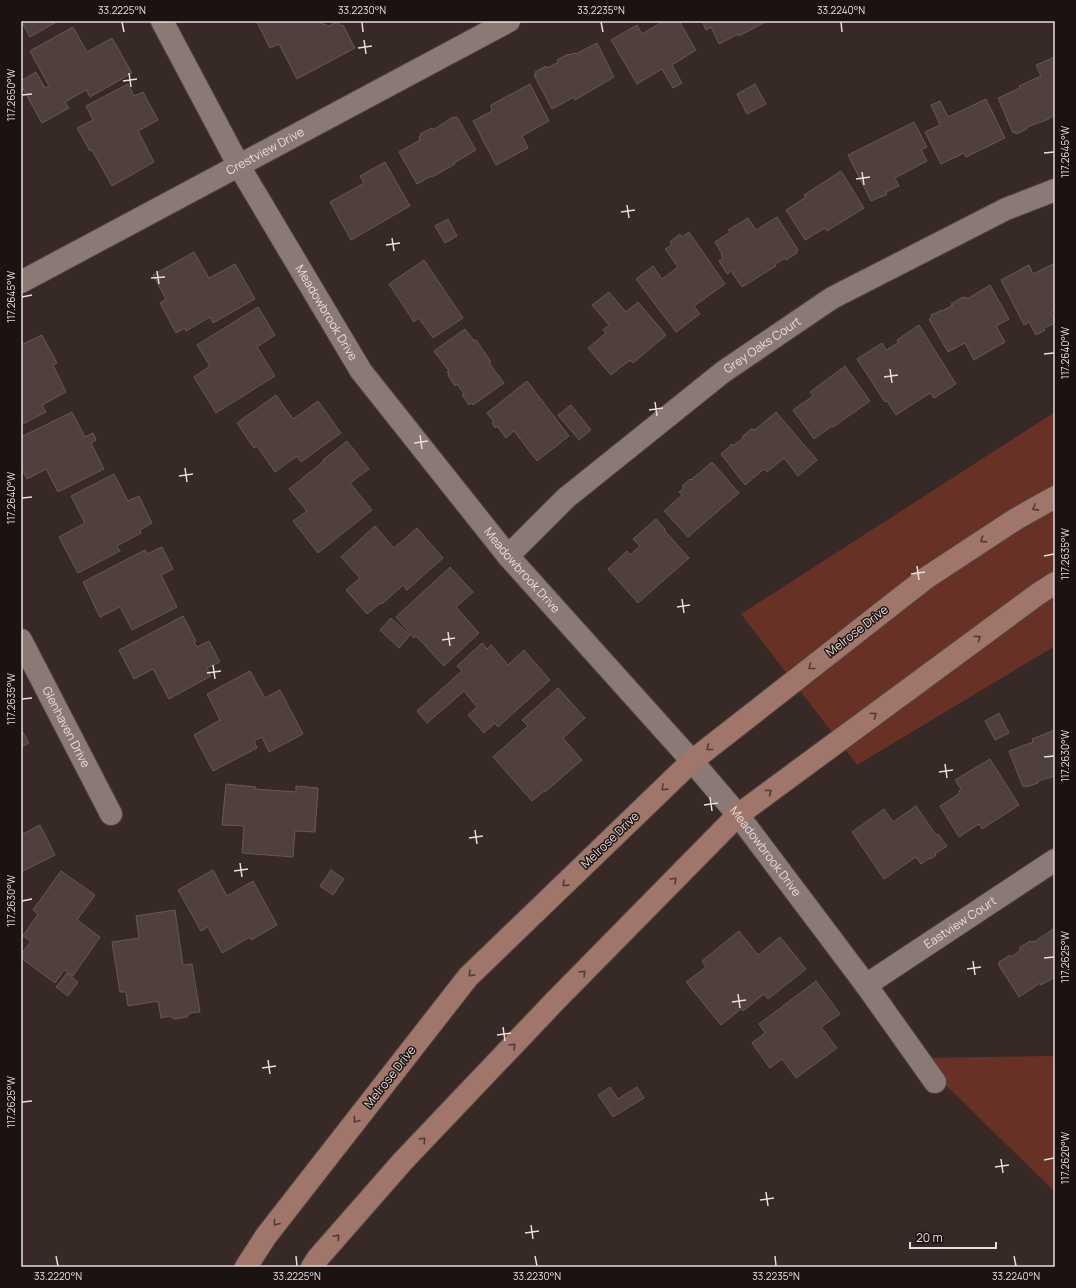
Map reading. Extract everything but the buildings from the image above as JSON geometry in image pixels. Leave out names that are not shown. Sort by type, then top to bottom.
[{"type":"main road","name":"Melrose Drive","points":[[246,1267],[266,1236],[468,977],[692,761],[926,578],[1016,519],[1055,497]]},
{"type":"main road","points":[[312,1267],[318,1258],[408,1155],[556,1000],[738,815],[1055,583]]},
{"type":"street","name":"Meadowbrook Drive","points":[[162,21],[239,166],[361,370],[508,556],[692,761],[738,815],[866,985],[935,1082]]},
{"type":"street","name":"Crestview Drive","points":[[21,282],[509,21]]},
{"type":"street","name":"Grey Oaks Court","points":[[508,556],[566,498],[723,372],[832,298],[1006,209],[1055,190]]},
{"type":"street","name":"Glenhaven Drive","points":[[21,640],[111,814]]},
{"type":"street","name":"Eastview Court","points":[[866,985],[1055,860]]},
{"type":"shaded area","points":[[1055,412],[1055,646],[857,765],[741,614]]},
{"type":"shaded area","points":[[1055,1056],[1055,1192],[918,1058]]}]
